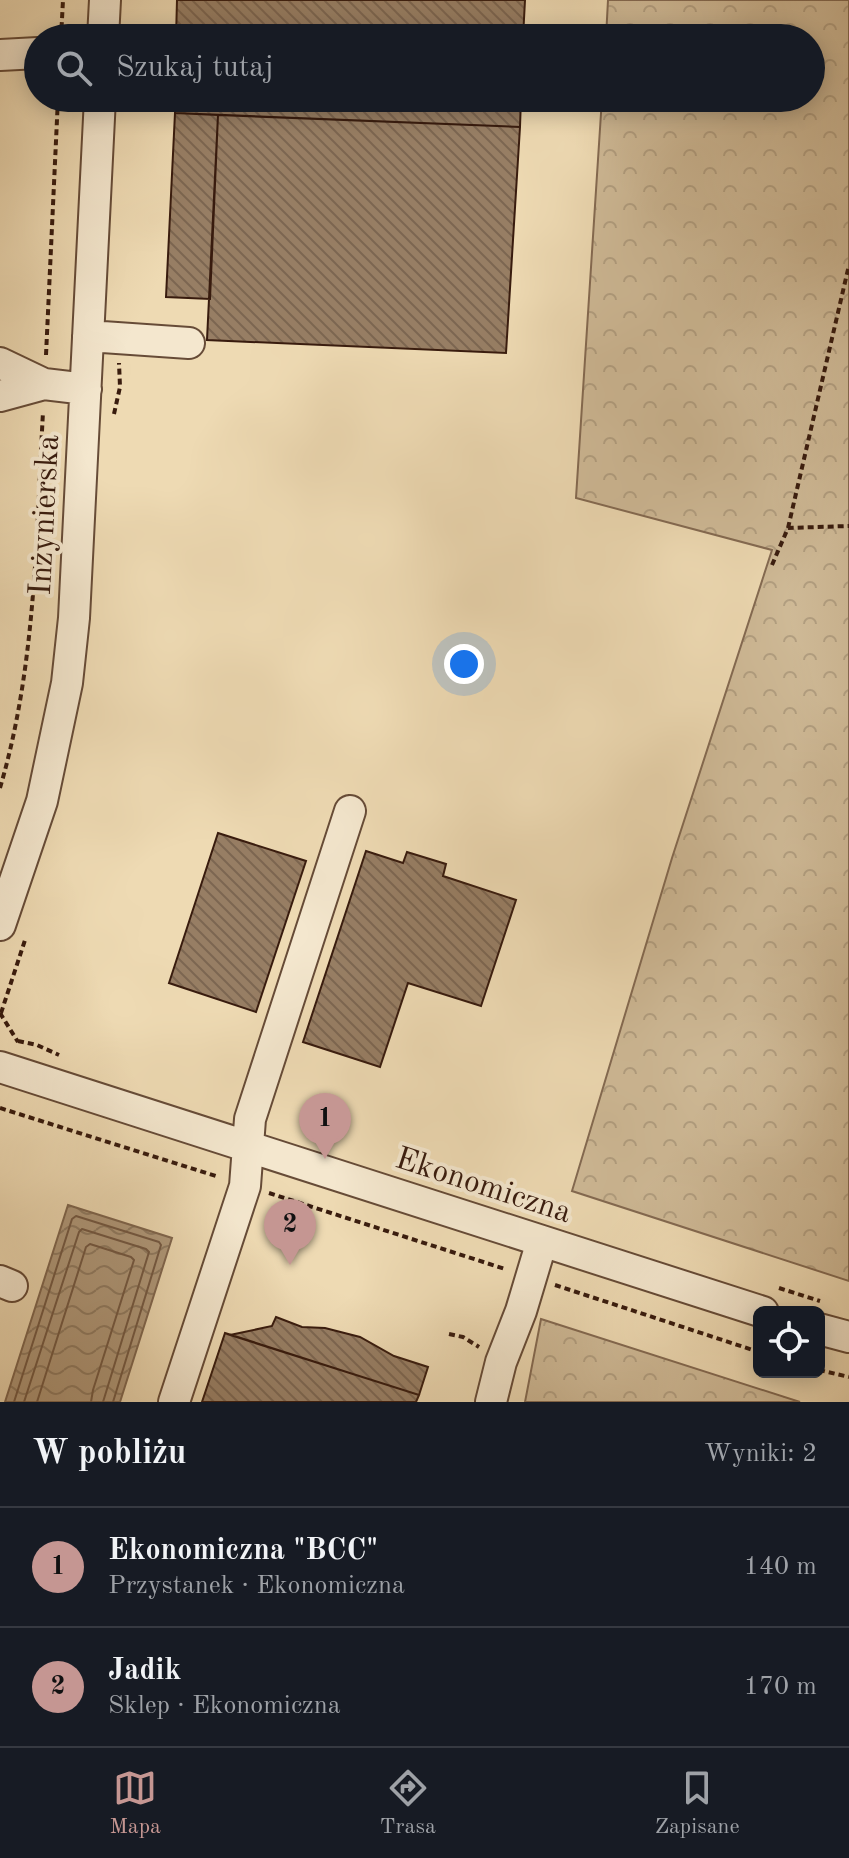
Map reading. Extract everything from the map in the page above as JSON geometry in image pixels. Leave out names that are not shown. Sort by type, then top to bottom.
[{"type":"street","points":[[104,24],[105,0]]},
{"type":"street","points":[[0,55],[24,54]]},
{"type":"street","name":"Inżynierska","points":[[0,925],[42,801],[67,683],[74,618],[99,112]]},
{"type":"street","points":[[88,336],[189,343]]},
{"type":"street","points":[[0,363],[44,384],[86,389]]},
{"type":"street","points":[[0,396],[44,384]]},
{"type":"street","points":[[174,1402],[245,1186],[250,1119],[350,811]]},
{"type":"street","name":"Ekonomiczna","points":[[0,1067],[753,1309]]},
{"type":"street","points":[[491,1402],[501,1362],[542,1241]]},
{"type":"street","points":[[825,1331],[849,1337]]},
{"type":"path","points":[[62,24],[63,0]]},
{"type":"path","points":[[0,788],[13,742],[33,600],[57,112]]},
{"type":"path","points":[[772,565],[788,528],[849,265]]},
{"type":"path","points":[[788,528],[849,526]]},
{"type":"path","points":[[0,1108],[753,1350]]},
{"type":"path","points":[[825,1371],[849,1377]]},
{"type":"green space","points":[[608,0],[849,0],[849,1281],[572,1191],[672,858],[772,550],[576,498],[601,112],[825,112],[825,24],[607,24]]},
{"type":"green space","points":[[541,1319],[800,1402],[525,1402]]},
{"type":"water","points":[[68,1205],[172,1238],[120,1402],[5,1402]]},
{"type":"building","points":[[177,0],[525,0],[524,24],[176,24]]},
{"type":"building","points":[[175,112],[521,112],[520,127]]},
{"type":"building","points":[[175,113],[218,115],[210,299],[166,297]]},
{"type":"building","points":[[218,115],[520,127],[506,353],[207,340]]},
{"type":"building","points":[[218,833],[306,861],[256,1012],[169,983]]},
{"type":"building","points":[[366,851],[403,863],[407,852],[446,864],[443,876],[516,900],[481,1006],[408,983],[380,1067],[303,1042]]},
{"type":"building","points":[[276,1317],[302,1327],[325,1328],[360,1337],[394,1356],[428,1367],[419,1395],[230,1335],[272,1326]]},
{"type":"building","points":[[225,1333],[419,1395],[416,1402],[202,1402]]},
{"type":"place","name":"Ekonomiczna \"BCC\"","points":[[325,1159]]},
{"type":"place","name":"Jadik","points":[[290,1265]]}]
